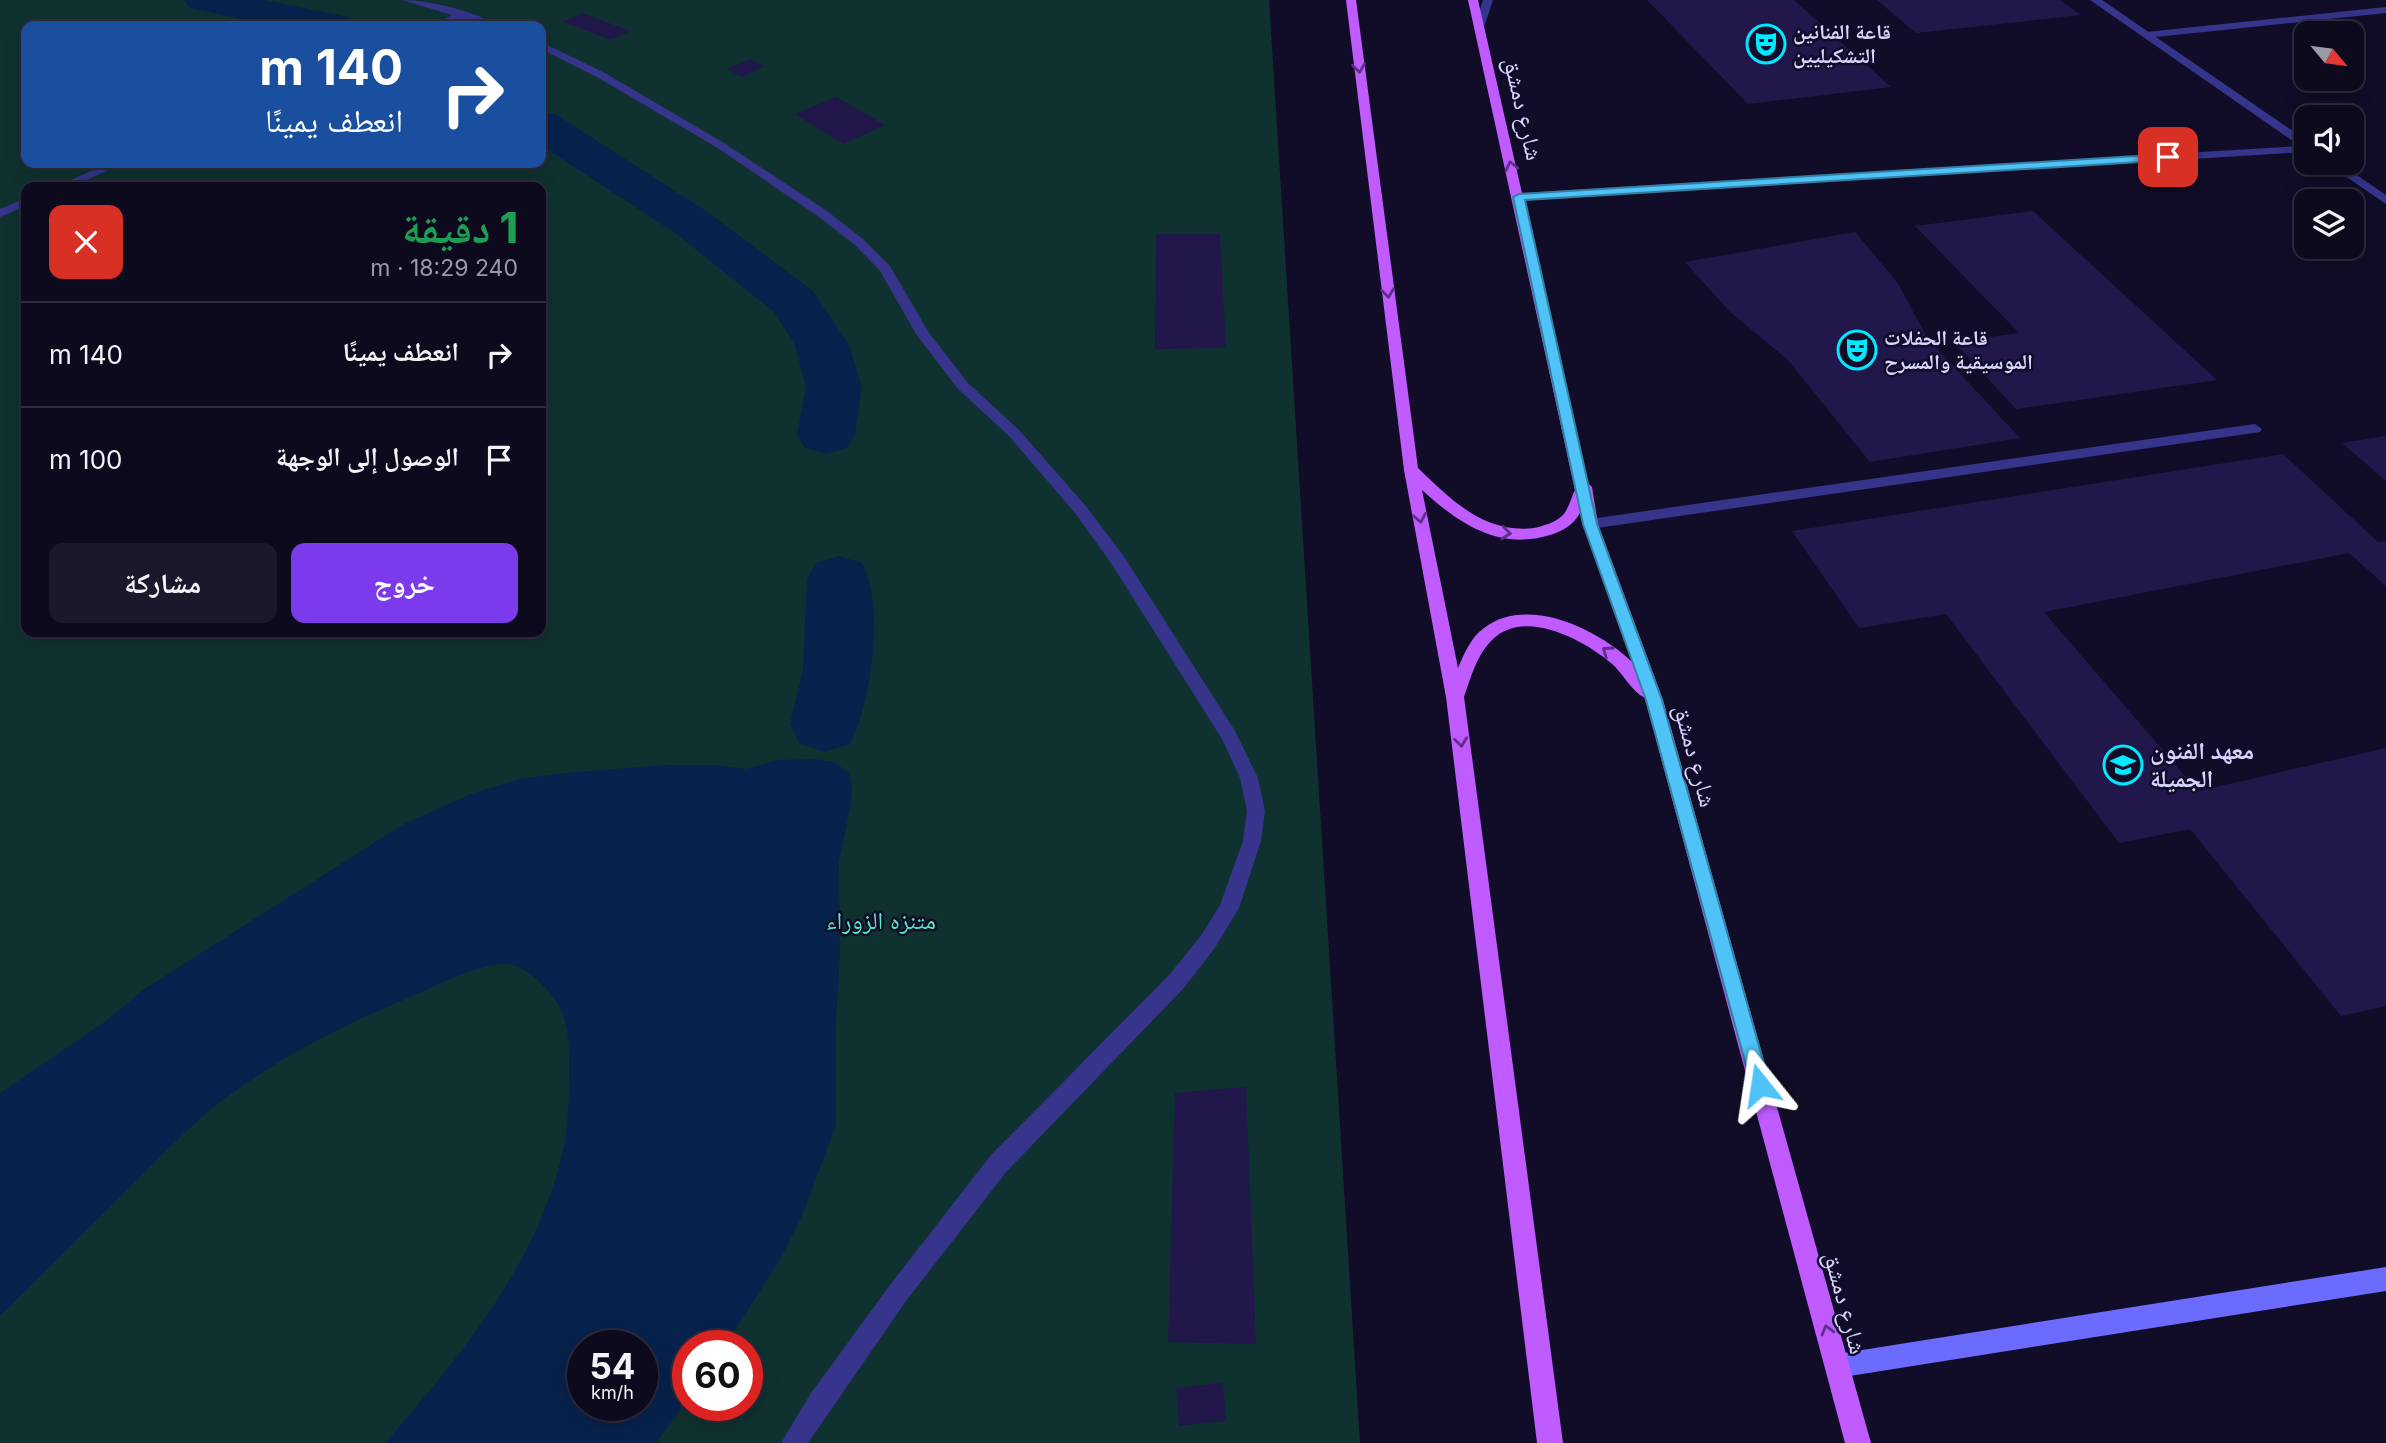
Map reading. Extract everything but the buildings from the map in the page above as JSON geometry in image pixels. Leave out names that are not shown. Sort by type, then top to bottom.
[{"type":"main road","points":[[1350,0],[1411,470],[1455,697],[1550,1443]]},
{"type":"main road","name":"شارع دمشق","points":[[1473,0],[1584,487],[1590,524],[1654,700],[1858,1443]]},
{"type":"main road","points":[[1411,470],[1443,502],[1476,526],[1503,534],[1533,534],[1553,529],[1569,518],[1584,487]]},
{"type":"main road","points":[[1455,697],[1473,654],[1492,631],[1520,622],[1548,623],[1598,644],[1619,659],[1654,700]]},
{"type":"street","points":[[407,0],[479,21]]},
{"type":"street","points":[[1479,27],[1489,0]]},
{"type":"street","points":[[2095,0],[2294,139]]},
{"type":"street","points":[[2146,35],[2386,10]]},
{"type":"street","points":[[448,21],[463,15]]},
{"type":"street","points":[[546,48],[601,75],[720,145],[823,214],[859,242],[885,269],[923,334],[962,386],[1014,433],[1080,509],[1123,568],[1229,736],[1249,778],[1256,811],[1252,841],[1233,899],[1207,943],[1175,982],[999,1163],[898,1293],[794,1443]]},
{"type":"street","points":[[1519,197],[2294,148]]},
{"type":"street","points":[[73,182],[106,168]]},
{"type":"street","points":[[2350,175],[2386,200]]},
{"type":"street","points":[[0,214],[21,204]]},
{"type":"street","points":[[1590,524],[2255,429]]},
{"type":"street","points":[[1837,1366],[2386,1279]]},
{"type":"green space","name":"متنزه الزوراء","points":[[0,0],[1269,0],[1360,1443],[0,1443]]},
{"type":"water","points":[[815,759],[834,762],[849,773],[852,787],[850,809],[839,861],[836,1125],[802,1216],[782,1256],[735,1330],[672,1330],[672,1421],[656,1443],[385,1443],[464,1348],[510,1279],[546,1206],[562,1156],[569,1096],[566,1024],[559,1006],[544,986],[523,970],[508,964],[464,973],[362,1018],[298,1051],[238,1089],[185,1133],[0,1316],[0,1093],[106,1021],[143,990],[402,825],[471,794],[520,779],[565,773],[665,765],[714,765],[746,769],[777,760]]},
{"type":"waterway","points":[[204,0],[309,21]]},
{"type":"waterway","points":[[546,128],[692,223],[794,302],[822,345],[834,387],[826,435]]},
{"type":"waterway","points":[[825,724],[837,670],[839,579]]},
{"type":"place","name":"قاعة الفنانين التشكيليين","points":[[1766,44]]},
{"type":"place","name":"قاعة الحفلات الموسيقية والمسرح","points":[[1857,350]]},
{"type":"place","name":"معهد الفنون الجميلة","points":[[2123,765]]},
{"type":"route","points":[[1760,1085],[1654,700],[1590,524],[1519,197],[2168,157]]}]
